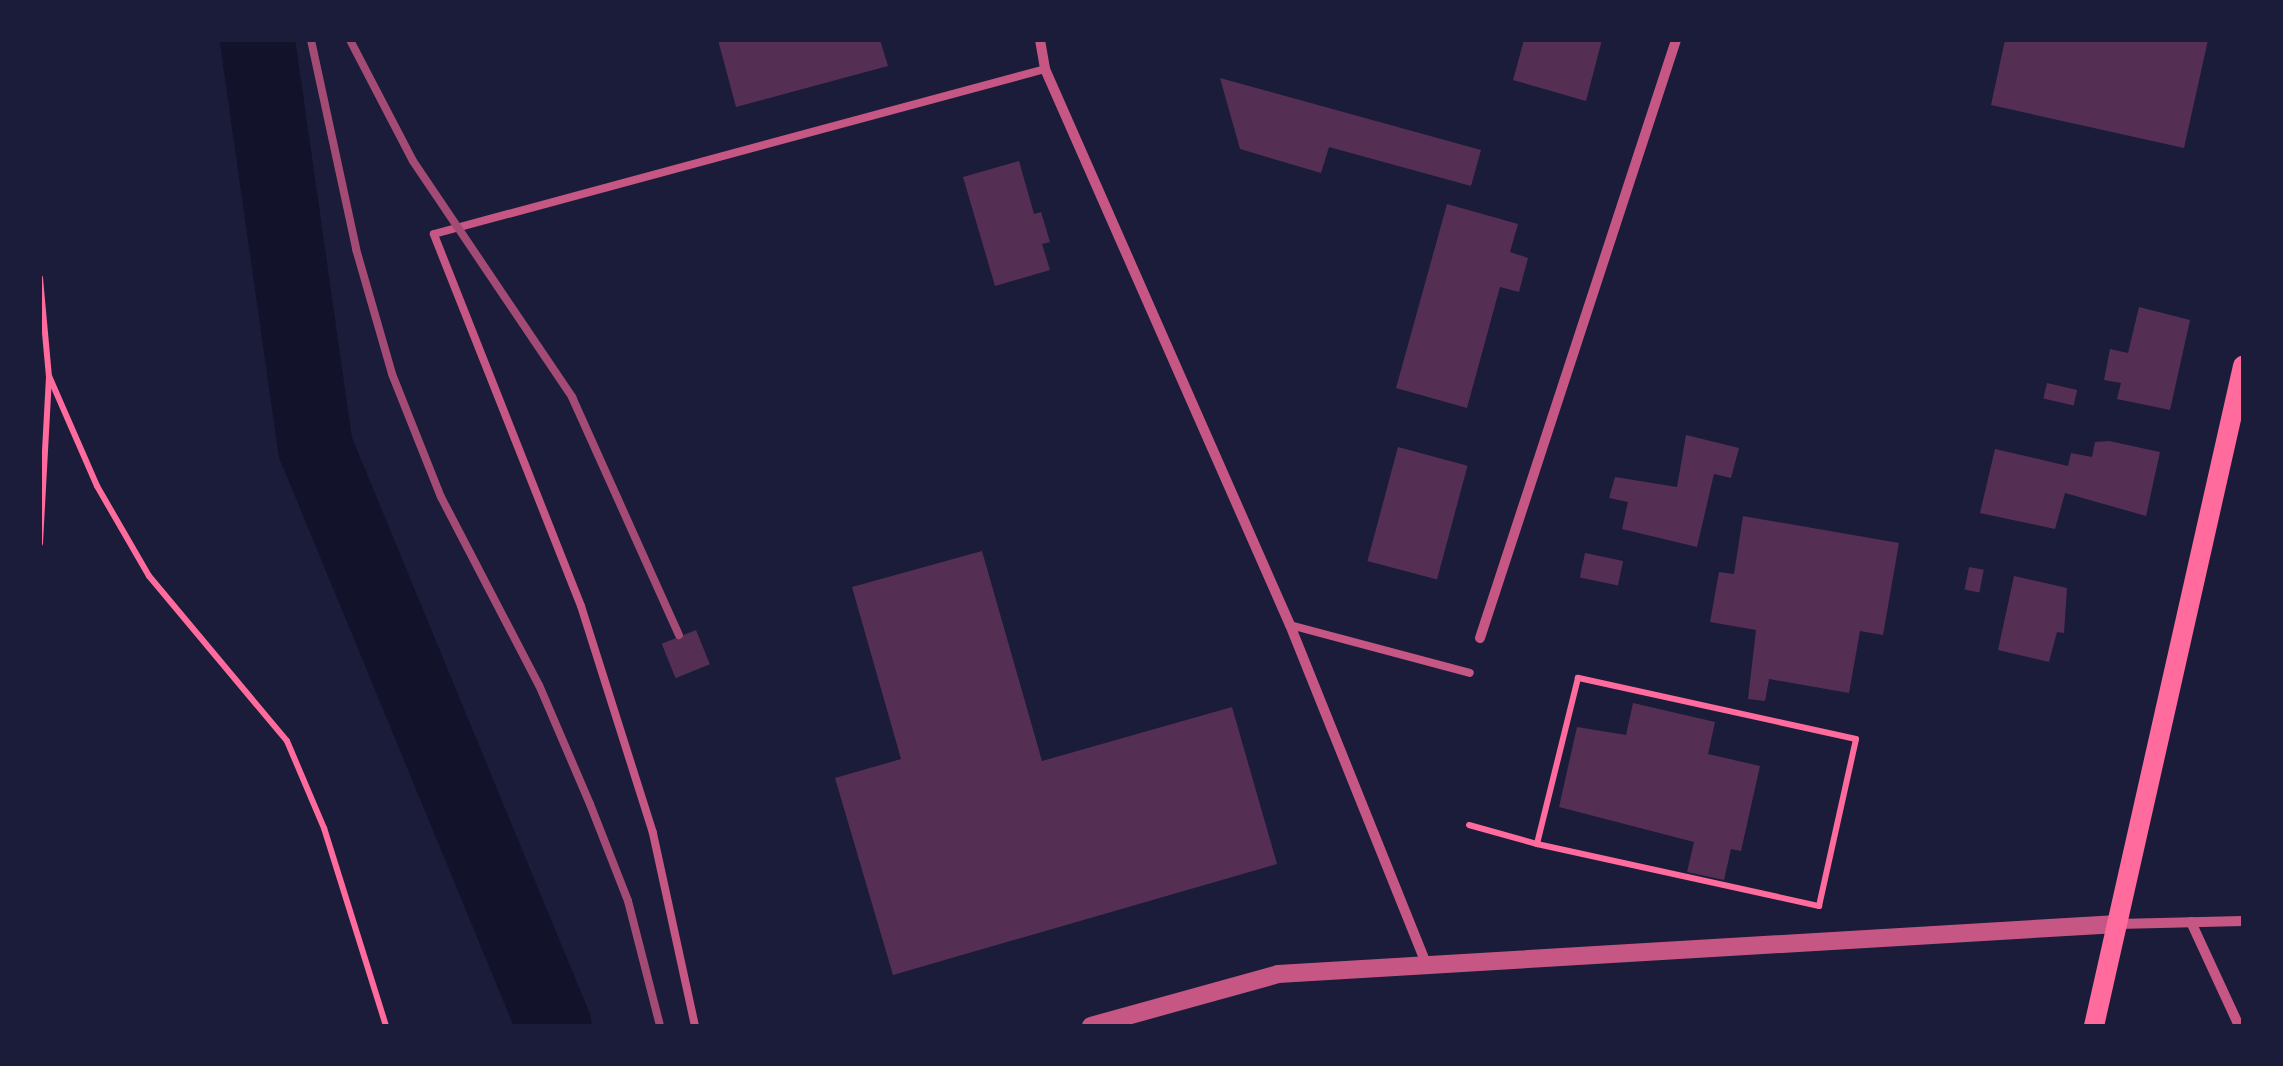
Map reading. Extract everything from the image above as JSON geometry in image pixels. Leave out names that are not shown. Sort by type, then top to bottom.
[{"type":"main road","points":[[2094,1026],[2243,366]]},
{"type":"street","points":[[1040,40],[1046,69],[1290,625],[1425,962]]},
{"type":"street","points":[[1480,638],[1676,40]]},
{"type":"street","points":[[1091,1026],[1278,974],[1425,962],[1662,954],[2118,924],[2243,921]]},
{"type":"street","points":[[2192,922],[2239,1026]]},
{"type":"lane","points":[[695,1026],[652,832],[580,606],[434,234],[1046,69]]},
{"type":"lane","points":[[1290,625],[1470,673]]},
{"type":"path","points":[[40,278],[50,376],[40,543]]},
{"type":"path","points":[[50,376],[96,486],[149,576],[287,741],[324,828],[386,1026]]},
{"type":"path","points":[[1469,825],[1536,844],[1819,906],[1856,739],[1578,678],[1536,844]]},
{"type":"building","points":[[718,40],[880,40],[888,66],[736,107]]},
{"type":"building","points":[[1524,40],[1602,40],[1586,101],[1513,80]]},
{"type":"building","points":[[2005,40],[2208,40],[2184,148],[1991,105]]},
{"type":"building","points":[[1220,78],[1481,150],[1471,186],[1329,147],[1321,173],[1240,149]]},
{"type":"building","points":[[1019,161],[1034,214],[1041,212],[1050,242],[1042,244],[1050,270],[995,286],[963,177]]},
{"type":"building","points":[[1447,204],[1518,224],[1510,252],[1528,258],[1519,292],[1500,287],[1467,408],[1396,388]]},
{"type":"building","points":[[2139,307],[2190,320],[2170,410],[2117,399],[2121,383],[2104,380],[2110,349],[2128,353]]},
{"type":"building","points":[[2047,383],[2077,390],[2074,406],[2043,399]]},
{"type":"building","points":[[1686,435],[1739,448],[1731,478],[1714,474],[1697,547],[1622,529],[1628,502],[1609,498],[1615,477],[1677,487]]},
{"type":"building","points":[[2109,441],[2160,452],[2146,516],[2065,493],[2055,529],[1980,513],[1995,449],[2068,466],[2071,453],[2092,457],[2095,442]]},
{"type":"building","points":[[1398,447],[1468,466],[1437,580],[1367,561]]},
{"type":"building","points":[[1743,516],[1899,543],[1883,635],[1860,631],[1849,693],[1769,679],[1765,701],[1748,699],[1756,630],[1710,622],[1719,572],[1734,574]]},
{"type":"building","points":[[982,551],[1042,761],[1232,707],[1277,864],[893,975],[835,778],[901,759],[852,587]]},
{"type":"building","points":[[1585,553],[1623,561],[1618,586],[1580,577]]},
{"type":"building","points":[[1969,567],[1984,570],[1979,592],[1965,590]]},
{"type":"building","points":[[2014,576],[2067,588],[2064,633],[2057,632],[2049,662],[1998,650]]},
{"type":"building","points":[[696,630],[710,664],[676,678],[662,644]]},
{"type":"building","points":[[1633,703],[1715,722],[1708,754],[1760,766],[1741,851],[1731,849],[1724,880],[1687,872],[1694,842],[1559,807],[1577,727],[1626,735]]},
{"type":"waterway","points":[[257,40],[315,447],[554,1026]]},
{"type":"railway","points":[[311,40],[356,249],[392,374],[441,497],[539,685],[590,804],[628,901],[660,1026]]},
{"type":"railway","points":[[350,40],[413,161],[572,397],[679,635]]}]
